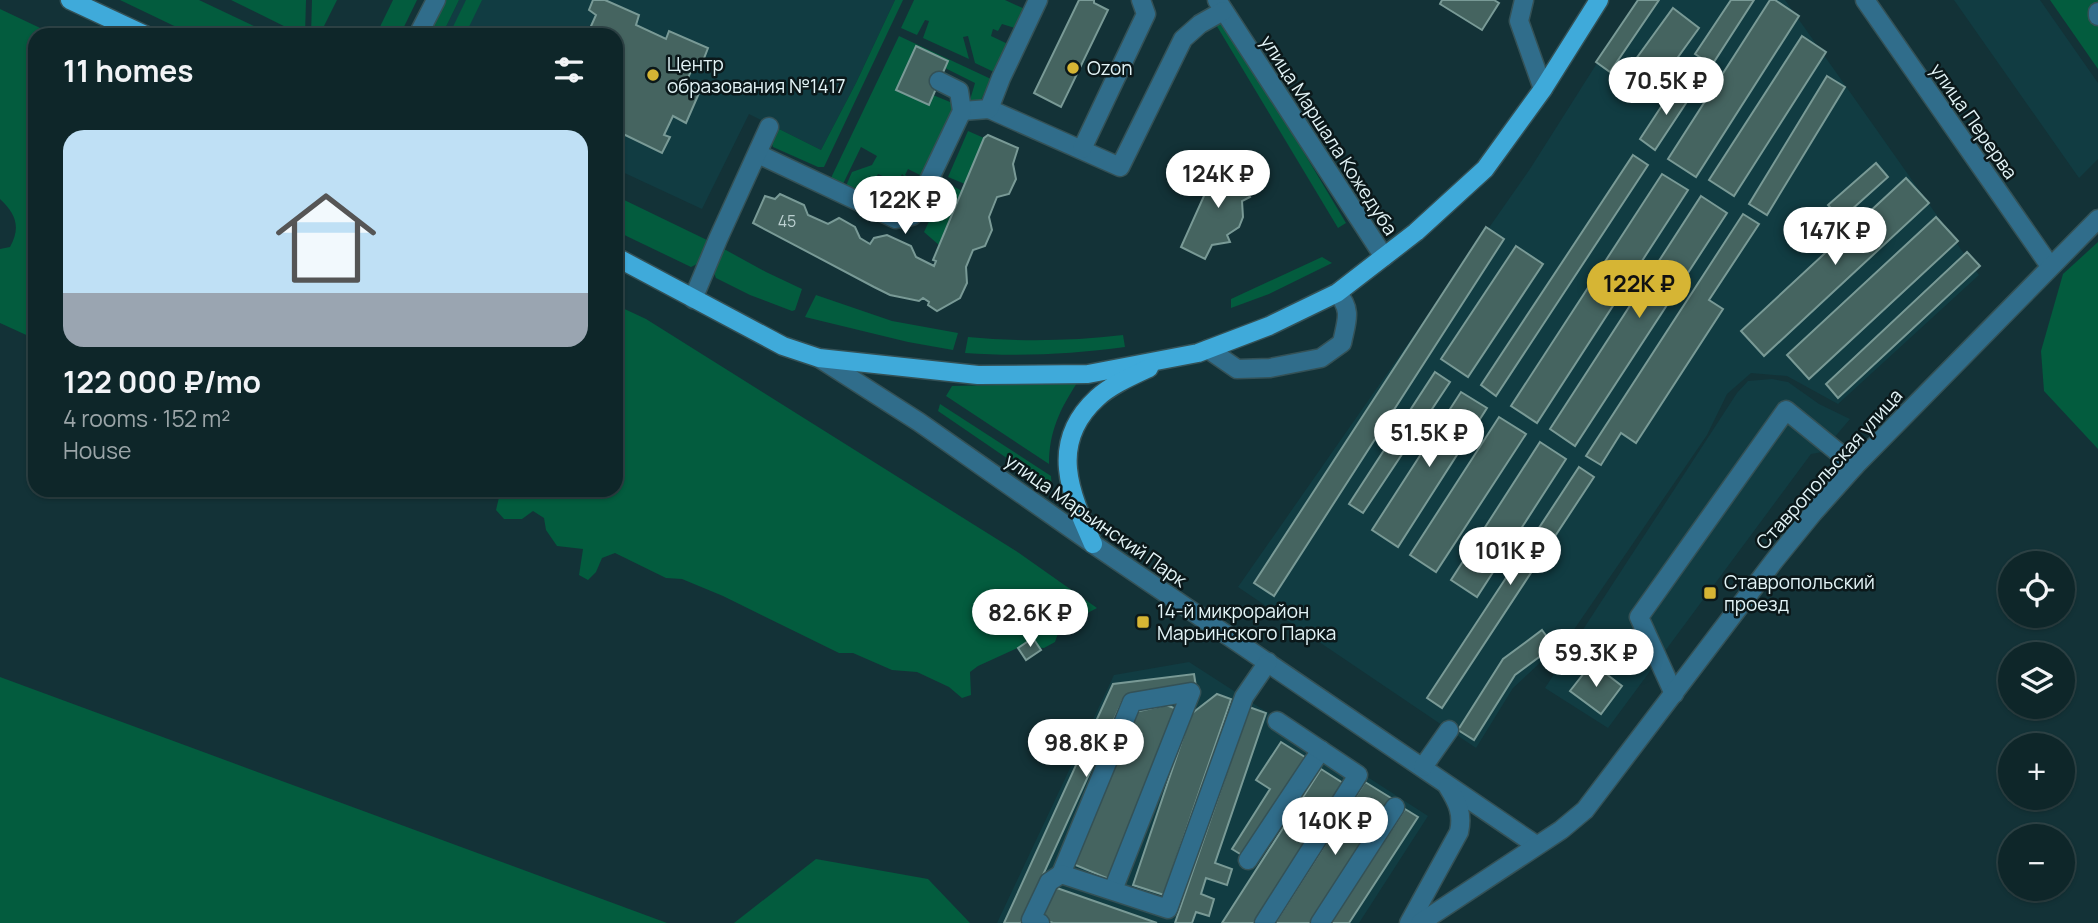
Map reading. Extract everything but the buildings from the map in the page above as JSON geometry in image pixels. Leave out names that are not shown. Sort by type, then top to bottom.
[{"type":"main road","points":[[70,0],[130,28]]},
{"type":"main road","points":[[819,358],[978,375],[1088,374],[1208,349],[1269,326],[1337,293],[1416,232],[1485,169],[1543,89],[1599,0]]},
{"type":"main road","name":"улица Марьинский Парк","points":[[623,261],[783,346],[819,358]]},
{"type":"main road","points":[[1093,544],[1069,483],[1068,446],[1079,422],[1097,398],[1164,360]]},
{"type":"street","points":[[422,28],[436,0]]},
{"type":"street","points":[[989,109],[1000,78],[1038,0]]},
{"type":"street","points":[[1082,149],[1146,13],[1141,0]]},
{"type":"street","points":[[1524,0],[1518,21],[1543,89]]},
{"type":"street","name":"улица Перерва","points":[[1865,0],[2050,266]]},
{"type":"street","points":[[962,111],[989,109],[1120,167],[1183,39],[1220,5]]},
{"type":"street","name":"улица Маршала Кожедуба","points":[[1220,5],[1384,257]]},
{"type":"street","points":[[758,154],[896,219],[912,216],[962,111],[959,91],[939,81]]},
{"type":"street","points":[[694,299],[769,127]]},
{"type":"street","name":"Ставропольская улица","points":[[1420,923],[1561,830],[1585,810],[1774,561],[1855,466],[2098,219]]},
{"type":"street","points":[[1208,349],[1237,369],[1270,368],[1321,358],[1342,343],[1348,316],[1347,306],[1337,293]]},
{"type":"street","name":"улица Марьинский Парк","points":[[819,358],[919,422],[1093,544],[1536,845]]},
{"type":"street","points":[[1674,694],[1639,617],[1786,410],[1855,466]]},
{"type":"street","points":[[1061,874],[1168,909],[1244,697],[1268,662]]},
{"type":"street","points":[[1040,923],[1031,920],[1049,883],[1061,874],[1132,702],[1191,692],[1113,890]]},
{"type":"street","points":[[1264,923],[1359,775],[1277,721]]},
{"type":"street","points":[[1423,767],[1449,730]]},
{"type":"street","points":[[1248,860],[1321,750]]},
{"type":"street","points":[[1409,923],[1459,832],[1462,820],[1459,804],[1445,781]]},
{"type":"street","points":[[1320,923],[1395,807]]},
{"type":"shaded area","points":[[459,0],[895,0],[821,150],[749,114],[702,209],[623,172],[623,28],[445,28]]},
{"type":"shaded area","points":[[1637,0],[1785,0],[1979,275],[1838,404],[1787,376],[1751,373],[1727,394],[1707,435],[1571,634],[1513,688],[1476,748],[1238,587],[1530,169]]},
{"type":"shaded area","points":[[1954,0],[2040,0],[2098,83],[2098,159],[2079,178]]},
{"type":"shaded area","points":[[1772,379],[1788,382],[1819,404],[1850,419],[1822,452],[1811,454],[1608,728],[1545,688],[1737,393],[1748,381]]},
{"type":"shaded area","points":[[1189,662],[1428,816],[1359,923],[997,923],[1114,675]]},
{"type":"green space","points":[[120,0],[199,0],[258,28],[178,28]]},
{"type":"green space","points":[[231,0],[306,0],[305,28],[288,28]]},
{"type":"green space","points":[[312,0],[337,0],[323,28],[311,28]]},
{"type":"green space","points":[[393,0],[417,0],[403,28],[379,28]]},
{"type":"green space","points":[[444,0],[459,0],[445,28],[430,28]]},
{"type":"green space","points":[[466,0],[482,0],[468,28],[452,28]]},
{"type":"green space","points":[[895,0],[903,0],[824,167],[818,167],[773,147],[770,139],[775,127],[821,150]]},
{"type":"green space","points":[[914,0],[1005,0],[1027,10],[1018,29],[1002,24],[998,31],[993,29],[991,36],[1010,45],[996,73],[975,63],[968,36],[963,37],[969,59],[923,38],[929,21],[925,20],[917,35],[901,28]]},
{"type":"green space","points":[[2050,0],[2098,0],[2098,69]]},
{"type":"green space","points":[[0,9],[40,28],[28,28],[28,336],[0,323],[0,249],[10,247],[16,227],[10,210],[0,199]]},
{"type":"green space","points":[[1223,17],[1346,223],[1338,228],[1215,23]]},
{"type":"green space","points":[[899,36],[991,79],[980,102],[970,100],[975,83],[945,68],[948,61],[916,47],[896,90],[933,95],[955,104],[956,110],[924,177],[908,169],[905,175],[921,183],[910,208],[900,210],[891,206],[904,176],[902,174],[888,204],[879,203],[887,185],[883,183],[885,177],[878,174],[865,197],[845,188],[852,172],[872,165],[877,156],[861,147],[842,186],[830,180]]},
{"type":"green space","points":[[968,131],[984,138],[965,184],[948,177]]},
{"type":"green space","points":[[947,183],[962,191],[939,245],[924,232]]},
{"type":"green space","points":[[623,199],[709,241],[699,263],[691,267],[623,234]]},
{"type":"green space","points":[[2098,242],[2098,449],[2044,391],[2041,351],[2063,274]]},
{"type":"green space","points":[[724,249],[802,289],[795,310],[750,295],[716,278],[714,273]]},
{"type":"green space","points":[[1322,257],[1332,263],[1269,294],[1231,308],[1231,299]]},
{"type":"green space","points":[[816,295],[892,321],[958,333],[953,350],[805,317]]},
{"type":"green space","points":[[623,308],[646,319],[1019,553],[1097,608],[1078,618],[1062,622],[1055,642],[1044,648],[1022,646],[978,666],[970,672],[971,695],[962,698],[949,687],[917,672],[892,670],[853,653],[839,653],[723,596],[682,579],[666,578],[615,553],[602,558],[596,572],[588,580],[579,575],[583,549],[557,546],[546,530],[544,518],[533,511],[522,519],[504,519],[496,510],[499,497],[623,497]]},
{"type":"green space","points":[[1123,335],[1125,347],[1025,355],[965,353],[968,337],[1046,340]]},
{"type":"green space","points":[[1077,383],[1057,421],[1049,464],[946,396],[952,386]]},
{"type":"green space","points":[[940,404],[1051,476],[1052,489],[938,411]]},
{"type":"green space","points":[[0,677],[667,923],[0,923]]},
{"type":"green space","points":[[816,859],[928,879],[970,923],[734,923]]},
{"type":"place","name":"Ozon","points":[[1073,68]]},
{"type":"place","name":"Центр образования №1417","points":[[653,75]]},
{"type":"place","name":"Ставропольский проезд","points":[[1710,593]]},
{"type":"place","name":"14-й микрорайон Марьинского Парка","points":[[1143,622]]}]
